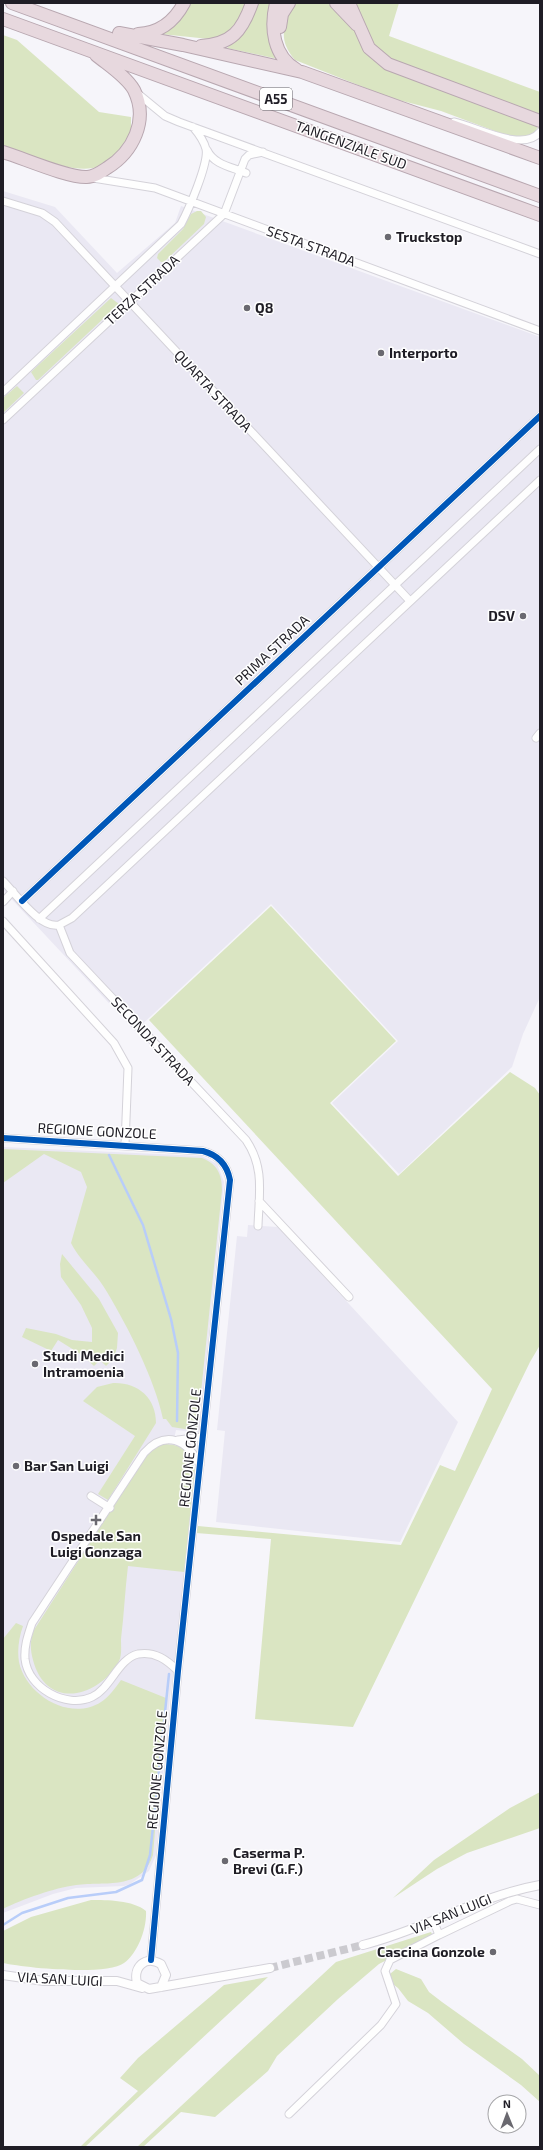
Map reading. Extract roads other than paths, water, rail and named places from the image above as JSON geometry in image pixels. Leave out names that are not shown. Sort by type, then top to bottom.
[{"type":"highway","name":"TANGENZIALE SUD","points":[[12,3],[540,196]]},
{"type":"highway","points":[[119,33],[155,31],[173,19],[184,3]]},
{"type":"highway","points":[[183,45],[212,45],[228,40],[241,28],[252,3]]},
{"type":"highway","points":[[276,3],[273,28],[278,48],[287,62],[302,72]]},
{"type":"highway","points":[[278,48],[282,14],[289,3]]},
{"type":"highway","points":[[336,3],[350,20],[360,27]]},
{"type":"highway","points":[[350,3],[369,48],[388,64],[540,121]]},
{"type":"highway","name":"TANGENZIALE SUD","points":[[3,19],[89,49],[540,215]]},
{"type":"highway","points":[[57,20],[183,45],[302,72],[540,158]]},
{"type":"highway","points":[[3,152],[72,175],[88,177],[98,173],[120,159],[136,138],[139,118],[134,90],[89,49]]},
{"type":"street","points":[[134,90],[165,116],[540,254]]},
{"type":"street","points":[[408,110],[470,126],[514,141],[530,139],[540,132]]},
{"type":"street","points":[[192,126],[200,135],[210,157],[216,162],[243,172]]},
{"type":"street","name":"TERZA STRADA","points":[[3,392],[175,231],[191,202],[205,162],[207,150]]},
{"type":"street","name":"TERZA STRADA","points":[[3,420],[224,214],[249,155],[263,152]]},
{"type":"street","name":"SESTA STRADA","points":[[88,177],[141,184],[540,330]]},
{"type":"street","name":"QUARTA STRADA","points":[[3,200],[49,216],[410,602]]},
{"type":"street","name":"PRIMA STRADA","points":[[22,901],[540,416]]},
{"type":"street","points":[[39,919],[540,449]]},
{"type":"street","points":[[3,881],[39,919],[48,925],[59,925],[72,918],[540,480]]},
{"type":"street","points":[[3,902],[13,891]]},
{"type":"street","points":[[3,921],[114,1043],[126,1061],[129,1076],[125,1144]]},
{"type":"street","name":"SECONDA STRADA","points":[[59,925],[70,953],[246,1140],[258,1163],[258,1226]]},
{"type":"street","name":"REGIONE GONZOLE","points":[[3,1138],[192,1149],[212,1153],[226,1167],[229,1173],[229,1204],[178,1671],[151,1960]]},
{"type":"street","points":[[259,1201],[349,1297]]},
{"type":"street","name":"REGIONE GONZOLE","points":[[178,1671],[160,1656],[138,1654],[128,1660],[100,1692],[83,1700],[65,1699],[42,1688],[30,1673],[25,1659],[25,1649],[32,1623],[110,1508],[144,1453],[152,1444],[163,1440],[203,1437]]},
{"type":"street","name":"REGIONE GONZOLE","points":[[175,1440],[187,1446],[200,1466]]},
{"type":"street","points":[[91,1496],[110,1508]]},
{"type":"street","name":"VIA SAN LUIGI","points":[[363,1945],[385,1940],[434,1922],[495,1896],[540,1885]]},
{"type":"street","points":[[289,2114],[381,2025],[396,2004],[385,1971],[390,1960],[510,1901],[517,1899],[540,1905]]},
{"type":"street","points":[[434,1922],[439,1935]]},
{"type":"street","name":"VIA SAN LUIGI","points":[[118,1982],[135,1975],[137,1968],[142,1963],[151,1960],[161,1964],[166,1975],[179,1981],[190,1983]]},
{"type":"street","name":"VIA SAN LUIGI","points":[[3,1975],[44,1981],[118,1982],[155,1989],[270,1968]]},
{"type":"street","points":[[135,1975],[137,1983],[145,1988]]},
{"type":"street","points":[[161,1987],[166,1975]]},
{"type":"waterway","points":[[109,1155],[143,1225],[171,1319],[178,1353],[177,1421]]},
{"type":"waterway","points":[[3,1925],[22,1913],[68,1898],[116,1892],[142,1880],[150,1855],[169,1674]]},
{"type":"tunnel","points":[[270,1968],[363,1945]]},
{"type":"place","name":"Truckstop","points":[[388,237]]},
{"type":"place","name":"Q8","points":[[247,308]]},
{"type":"place","name":"Interporto","points":[[381,353]]},
{"type":"place","name":"DSV","points":[[523,616]]},
{"type":"place","name":"Studi Medici Intramoenia","points":[[35,1364]]},
{"type":"place","name":"Bar San Luigi","points":[[16,1466]]},
{"type":"place","name":"Ospedale San Luigi Gonzaga","points":[[96,1520]]},
{"type":"place","name":"Caserma P. Brevi (G.F.)","points":[[225,1861]]},
{"type":"place","name":"Cascina Gonzole","points":[[493,1952]]}]
